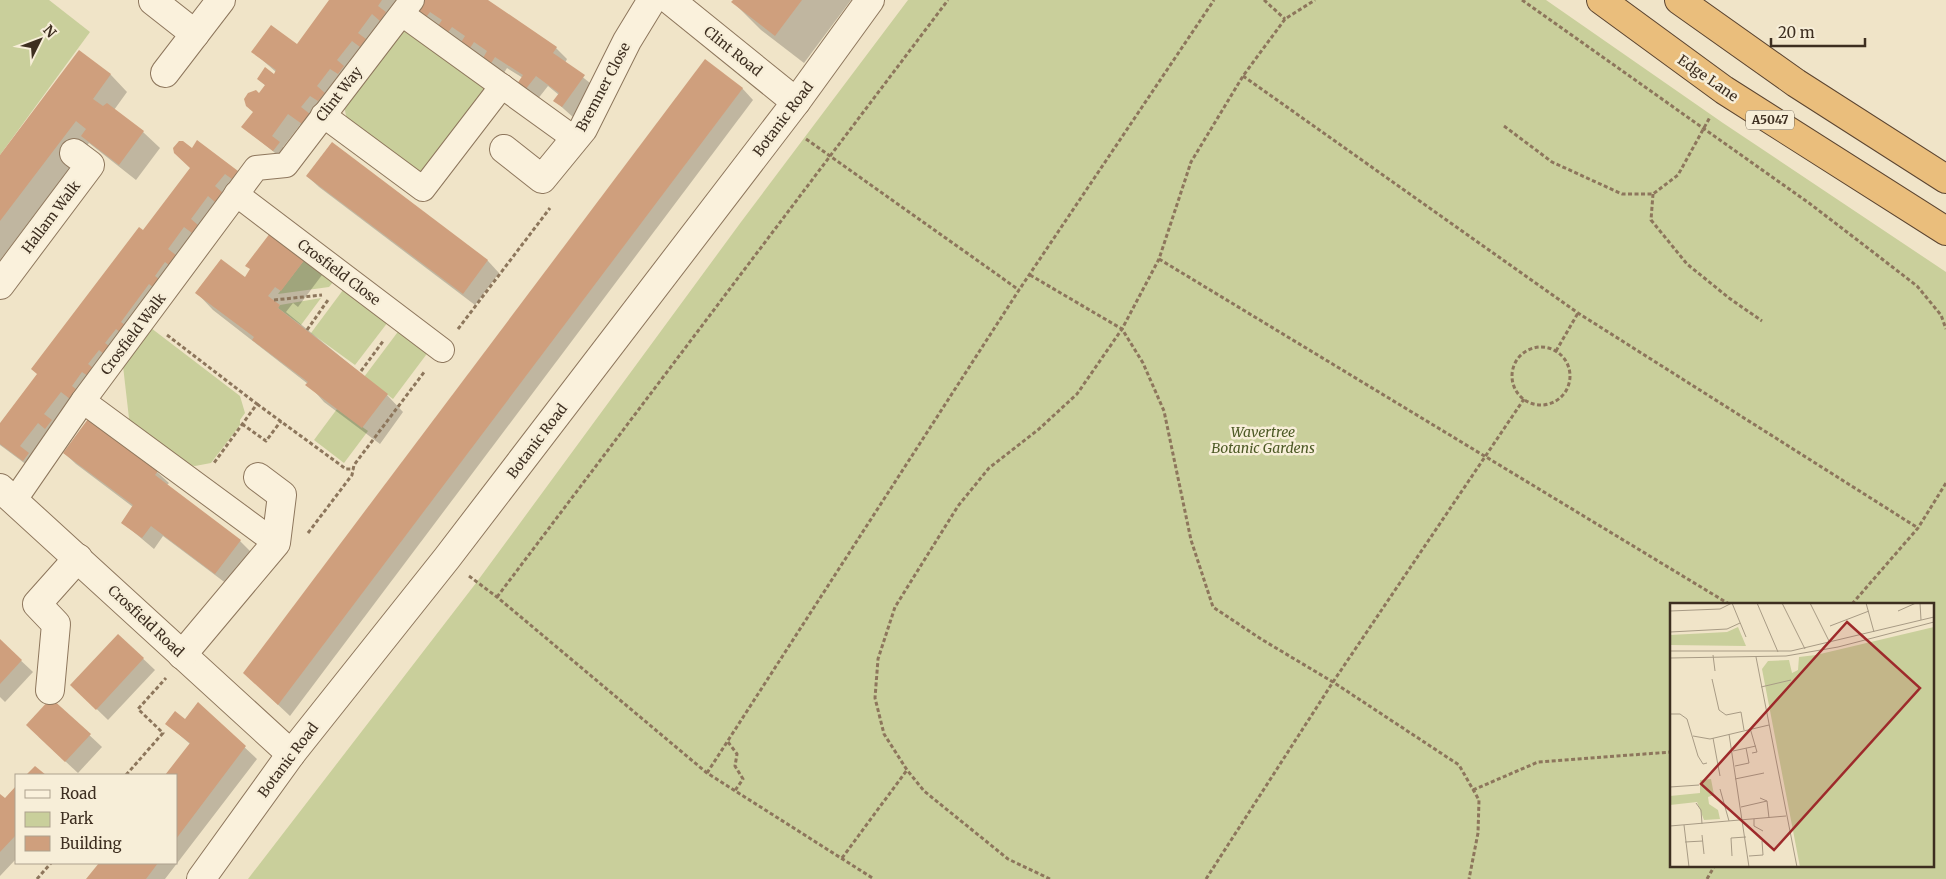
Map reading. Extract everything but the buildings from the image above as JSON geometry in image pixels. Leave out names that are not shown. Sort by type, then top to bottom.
[{"type":"highway","name":"Edge Lane","points":[[1600,0],[1724,90],[1946,231]]},
{"type":"highway","points":[[1694,4],[1796,83],[1946,179]]},
{"type":"street","points":[[165,73],[221,0]]},
{"type":"street","name":"Bremner Close","points":[[504,150],[542,179],[583,129],[627,42],[652,0]]},
{"type":"street","name":"Clint Road","points":[[670,0],[789,111]]},
{"type":"street","name":"Botanic Road","points":[[201,879],[291,754],[447,558],[789,111],[870,0]]},
{"type":"street","points":[[153,1],[195,34]]},
{"type":"street","points":[[407,7],[502,86],[575,139]]},
{"type":"street","name":"Clint Way","points":[[256,168],[286,165],[407,7]]},
{"type":"street","points":[[323,115],[422,189],[502,86]]},
{"type":"street","name":"Hallam Walk","points":[[0,285],[90,165],[74,153]]},
{"type":"street","name":"Crosfield Walk","points":[[5,502],[256,168]]},
{"type":"street","name":"Crosfield Close","points":[[236,194],[342,287],[400,318],[442,350]]},
{"type":"street","points":[[83,400],[276,543]]},
{"type":"street","points":[[183,656],[276,543],[282,495],[258,477]]},
{"type":"street","name":"Crosfield Road","points":[[5,502],[78,558],[291,754]]},
{"type":"street","points":[[50,690],[56,624],[38,604],[78,558]]},
{"type":"path","points":[[497,597],[831,158],[948,0]]},
{"type":"path","points":[[707,772],[1019,290],[1214,0]]},
{"type":"path","points":[[1264,0],[1285,19]]},
{"type":"path","points":[[1050,879],[1008,859],[924,791],[884,734],[875,698],[878,658],[895,608],[958,506],[989,468],[1039,430],[1077,394],[1122,329],[1159,259],[1191,162],[1243,76],[1285,19],[1315,0]]},
{"type":"path","points":[[1522,0],[1529,3],[1703,130],[1809,203],[1917,286],[1941,315],[1946,329]]},
{"type":"path","points":[[1529,3],[1533,0]]},
{"type":"path","points":[[1243,76],[1578,313],[1918,528]]},
{"type":"path","points":[[1504,126],[1552,162],[1622,194],[1654,194],[1678,175],[1724,90]]},
{"type":"path","points":[[789,111],[831,158],[1019,290]]},
{"type":"path","points":[[1654,194],[1651,220],[1687,264],[1728,298],[1762,320]]},
{"type":"path","points":[[1159,259],[1727,603]]},
{"type":"path","points":[[1030,275],[1122,329],[1143,363],[1164,411],[1191,540],[1213,607],[1261,639],[1333,682],[1459,765],[1479,800],[1478,833],[1470,879]]},
{"type":"path","points":[[274,300],[342,287]]},
{"type":"path","points":[[307,330],[342,287]]},
{"type":"path","points":[[1556,351],[1578,313]]},
{"type":"path","points":[[145,318],[346,469],[354,469]]},
{"type":"path","points":[[361,371],[400,318]]},
{"type":"path","points":[[1541,346],[1556,351],[1564,358],[1569,367],[1569,384],[1564,393],[1557,400],[1547,404],[1537,405],[1524,399],[1512,383],[1515,363],[1522,353],[1531,348],[1541,346]]},
{"type":"path","points":[[1206,879],[1333,682],[1524,399]]},
{"type":"path","points":[[198,485],[257,404]]},
{"type":"path","points":[[242,424],[266,441],[282,421]]},
{"type":"path","points":[[1853,603],[1918,528],[1946,483]]},
{"type":"path","points":[[447,558],[497,597],[707,772],[734,792],[874,879]]},
{"type":"path","points":[[127,774],[163,733],[138,709],[183,656]]},
{"type":"path","points":[[728,742],[737,754],[735,766],[743,779],[734,792]]},
{"type":"path","points":[[1473,790],[1538,762],[1670,752]]},
{"type":"path","points":[[842,858],[908,770]]},
{"type":"path","points":[[37,879],[50,864]]},
{"type":"path","points":[[1707,879],[1714,866]]},
{"type":"green space","points":[[0,0],[49,0],[90,32],[0,155]]},
{"type":"green space","name":"Wavertree Botanic Gardens","points":[[908,0],[1546,0],[1723,123],[1946,272],[1946,879],[248,879],[476,583],[741,222]]},
{"type":"green space","points":[[407,25],[493,90],[430,173],[415,174],[347,121],[344,105]]},
{"type":"green space","points":[[309,254],[338,276],[329,287],[278,294]]},
{"type":"green space","points":[[351,289],[388,322],[355,365],[311,333],[343,290]]},
{"type":"green space","points":[[321,298],[301,325],[278,308],[280,305]]},
{"type":"green space","points":[[403,325],[432,347],[393,399],[364,377]]},
{"type":"green space","points":[[151,328],[240,396],[245,413],[240,420],[240,425],[211,463],[195,466],[179,463],[130,427],[123,366]]},
{"type":"green space","points":[[337,409],[368,431],[344,463],[314,440]]}]
